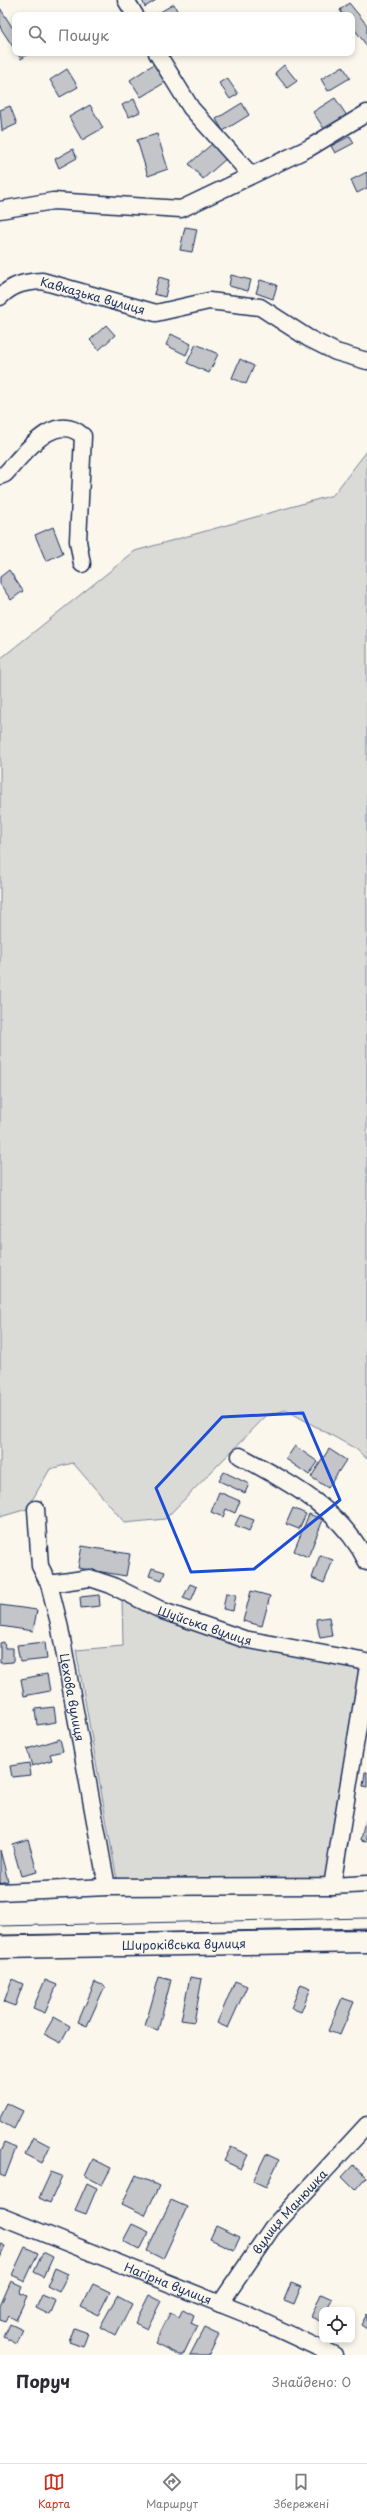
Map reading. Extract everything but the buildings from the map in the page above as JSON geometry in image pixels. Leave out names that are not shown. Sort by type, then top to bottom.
[{"type":"main road","name":"Широківська вулиця","points":[[0,1947],[367,1941]]},
{"type":"street","points":[[126,0],[133,12]]},
{"type":"street","points":[[159,56],[191,108],[251,175]]},
{"type":"street","points":[[0,210],[53,201],[181,209],[309,148],[367,113]]},
{"type":"street","name":"Кавказька вулиця","points":[[0,297],[9,288],[24,282],[42,281],[156,313],[209,301],[260,308],[308,338],[336,352],[367,361]]},
{"type":"street","points":[[0,476],[5,474],[43,435],[55,428],[68,427],[83,436],[78,541],[82,564]]},
{"type":"street","points":[[240,1456],[292,1484],[321,1504],[358,1544],[367,1562]]},
{"type":"street","name":"Цехова вулиця","points":[[36,1509],[40,1566],[49,1584],[60,1630],[107,1887]]},
{"type":"street","name":"Шуйська вулиця","points":[[49,1584],[90,1578],[111,1584],[163,1611],[244,1639],[367,1662]]},
{"type":"street","points":[[332,1886],[367,1672]]},
{"type":"street","points":[[0,1892],[107,1887],[332,1886],[367,1884]]},
{"type":"street","name":"вулиця Манюшка","points":[[220,2304],[272,2228],[367,2125]]},
{"type":"street","name":"Нагірна вулиця","points":[[0,2216],[220,2304],[334,2355]]},
{"type":"highlighted area","points":[[303,1413],[340,1500],[254,1569],[191,1572],[156,1488],[222,1417]]},
{"type":"shaded area","points":[[367,451],[367,1459],[356,1449],[286,1410],[267,1415],[165,1519],[125,1523],[73,1463],[50,1469],[27,1509],[0,1517],[0,659],[135,551],[333,495]]},
{"type":"shaded area","points":[[122,1596],[362,1668],[328,1881],[117,1880],[76,1650],[123,1646]]},
{"type":"tram line","points":[[0,1926],[367,1918]]},
{"type":"tram line","points":[[0,1936],[367,1928]]}]
